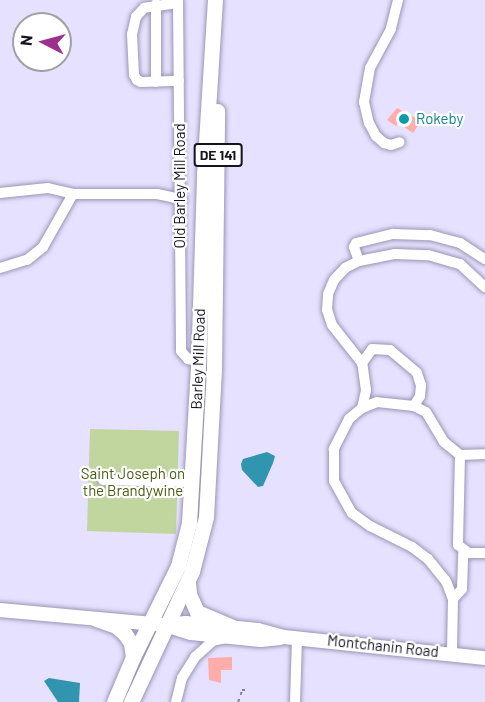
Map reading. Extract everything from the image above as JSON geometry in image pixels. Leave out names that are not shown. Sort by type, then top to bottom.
[{"type":"highway","name":"Barley Mill Road","points":[[114,702],[183,549],[189,523],[193,482],[204,174],[215,0]]},
{"type":"highway","name":"Barley Mill Road","points":[[131,702],[165,625],[188,582],[204,530],[209,463],[218,183],[215,0]]},
{"type":"highway","points":[[198,361],[208,375],[206,437],[209,463]]},
{"type":"highway","points":[[188,582],[189,594],[197,612],[236,633]]},
{"type":"highway","points":[[96,619],[116,626],[125,634],[131,643],[133,657]]},
{"type":"main road","name":"Montchanin Road","points":[[0,610],[149,624],[165,625],[186,622],[236,633],[258,630],[290,638],[484,658]]},
{"type":"street","points":[[398,0],[391,29],[370,68],[364,102],[369,123],[376,136],[384,143],[391,145],[400,142]]},
{"type":"street","name":"Old Barley Mill Road","points":[[178,1],[181,351],[188,358],[198,361]]},
{"type":"street","points":[[178,1],[144,8],[136,17],[132,34],[134,75],[141,82],[179,81]]},
{"type":"street","points":[[156,4],[156,82]]},
{"type":"street","points":[[0,193],[48,188],[73,194],[157,194],[181,199]]},
{"type":"street","points":[[0,268],[27,260],[43,247],[73,194]]},
{"type":"street","points":[[359,261],[354,247],[356,243],[393,234],[430,235],[460,243],[485,259]]},
{"type":"street","points":[[362,408],[366,390],[362,363],[332,325],[327,310],[328,294],[334,280],[345,268],[359,261],[395,254],[428,255],[460,264],[485,287]]},
{"type":"street","points":[[362,363],[372,349],[382,348],[390,350],[405,360],[417,373],[421,386],[420,396],[414,406]]},
{"type":"street","points":[[452,653],[453,600],[446,581],[428,559],[412,547],[370,526],[352,513],[340,496],[334,481],[334,448],[349,419],[362,408],[377,402],[414,406],[426,412],[444,442],[460,455],[485,453]]},
{"type":"street","points":[[453,600],[462,589],[463,551],[458,545],[460,455]]},
{"type":"street","points":[[103,480],[193,482]]},
{"type":"street","points":[[463,551],[485,553]]},
{"type":"street","points":[[176,702],[182,678],[200,650],[213,641],[236,633]]},
{"type":"street","points":[[290,638],[295,702]]},
{"type":"path","points":[[237,702],[242,690],[247,690]]},
{"type":"green space","name":"Saint Joseph on the Brandywine","points":[[90,429],[179,431],[176,534],[87,531]]},
{"type":"water","points":[[267,452],[275,456],[263,486],[258,487],[242,470],[241,464],[243,459]]},
{"type":"water","points":[[49,678],[80,683],[79,702],[58,702],[44,681]]},
{"type":"building","name":"Rokeby","points":[[397,108],[421,121],[413,133],[398,123],[396,126],[387,120]]},
{"type":"building","points":[[232,657],[232,670],[221,670],[221,683],[209,680],[208,658]]},
{"type":"place","name":"Rokeby","points":[[404,119]]}]
